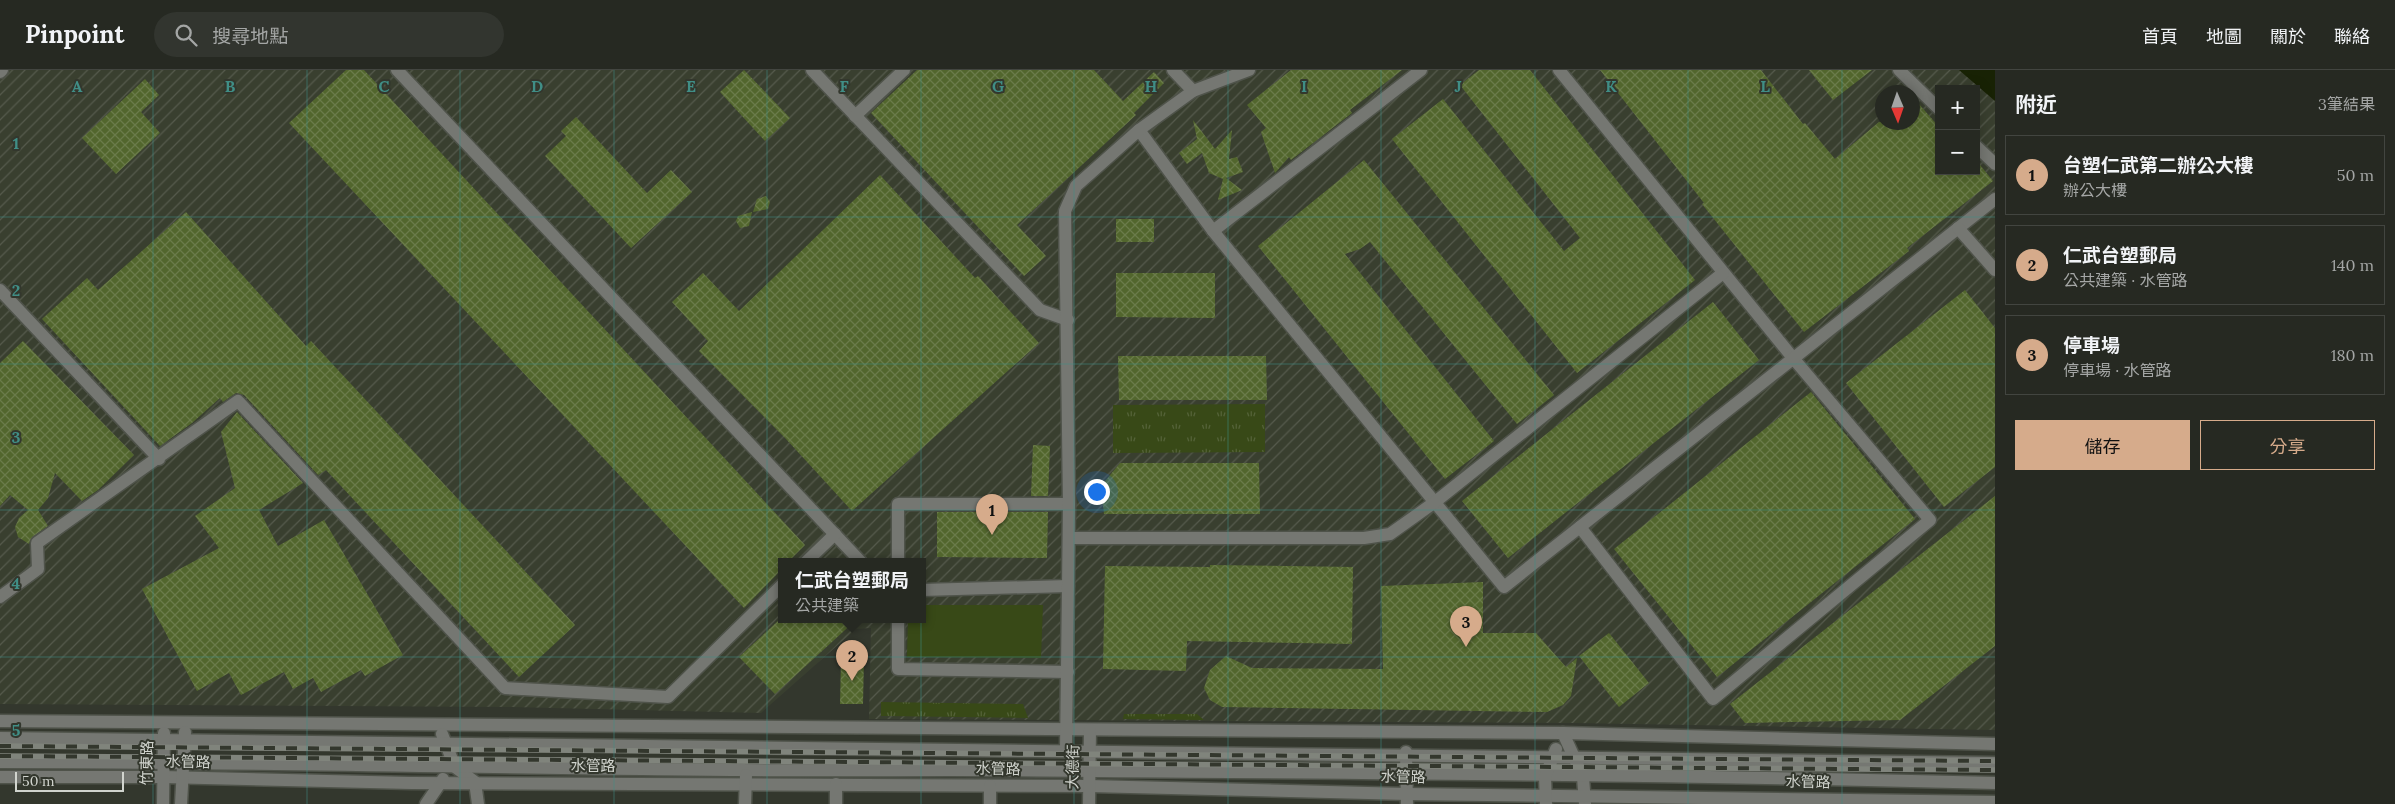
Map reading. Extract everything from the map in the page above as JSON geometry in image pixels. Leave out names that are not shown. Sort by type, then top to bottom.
[{"type":"street","points":[[397,70],[857,558]]},
{"type":"street","points":[[812,70],[1040,310],[1068,320]]},
{"type":"street","points":[[855,116],[904,70]]},
{"type":"street","points":[[1173,70],[1193,91]]},
{"type":"street","points":[[1066,749],[1069,504],[1068,320],[1065,211],[1076,186],[1139,130],[1193,91],[1248,70]]},
{"type":"street","points":[[1214,231],[1421,70]]},
{"type":"street","points":[[1559,70],[1723,274],[1930,520],[1713,700],[1580,527]]},
{"type":"street","points":[[1899,70],[1935,105]]},
{"type":"street","points":[[1139,130],[1214,231],[1504,587],[1995,199]]},
{"type":"street","points":[[1980,150],[1995,164]]},
{"type":"street","points":[[1958,228],[1995,270]]},
{"type":"street","points":[[1068,538],[1364,538],[1390,534],[1435,502],[1723,274]]},
{"type":"street","points":[[0,290],[159,459]]},
{"type":"street","points":[[0,597],[38,569],[37,543],[159,459],[238,401],[505,688],[668,697],[778,589]]},
{"type":"street","points":[[898,558],[898,504],[1069,504]]},
{"type":"street","points":[[810,558],[835,534]]},
{"type":"street","points":[[926,590],[1068,586]]},
{"type":"street","points":[[898,623],[898,669],[1068,672]]},
{"type":"street","points":[[0,721],[1563,733],[1995,744]]},
{"type":"street","name":"竹東路","points":[[163,804],[164,723]]},
{"type":"street","points":[[181,804],[185,723]]},
{"type":"street","points":[[440,725],[442,741],[455,767],[474,782],[478,804]]},
{"type":"street","name":"大德街","points":[[1089,804],[1090,730]]},
{"type":"street","points":[[1546,800],[1545,776],[1563,733]]},
{"type":"street","points":[[1563,733],[1571,755],[1583,777],[1584,799]]},
{"type":"street","name":"水管路","points":[[0,738],[1406,752],[1995,763]]},
{"type":"street","points":[[1406,752],[1408,773],[1407,799]]},
{"type":"street","points":[[1570,800],[1569,777],[1571,755]]},
{"type":"street","name":"水管路","points":[[0,762],[183,762],[455,767],[746,777],[836,784],[1089,786],[1407,799],[1995,802]]},
{"type":"street","points":[[426,804],[439,783],[455,767]]},
{"type":"street","name":"水管路","points":[[0,777],[163,777],[439,783],[1089,770],[1408,773],[1569,777],[1764,777],[1995,783]]},
{"type":"street","points":[[746,777],[746,804]]},
{"type":"street","points":[[1763,801],[1764,777]]},
{"type":"street","points":[[836,784],[836,804]]},
{"type":"street","points":[[990,786],[990,804]]},
{"type":"shaded area","points":[[0,70],[1995,70],[1995,730],[1574,723],[869,719],[871,628],[856,629],[761,713],[512,707],[0,704]]},
{"type":"shaded area","points":[[1959,70],[1995,70],[1995,101],[1980,88],[1980,85],[1976,85]]},
{"type":"green space","points":[[1265,404],[1265,452],[1113,453],[1113,405]]},
{"type":"green space","points":[[926,605],[1043,605],[1041,658],[907,657],[908,623],[926,623]]},
{"type":"green space","points":[[881,702],[1023,704],[1028,718],[881,716]]},
{"type":"green space","points":[[1124,714],[1197,714],[1204,720],[1123,719]]},
{"type":"building","points":[[346,70],[364,70],[805,545],[792,558],[778,558],[778,573],[744,608],[289,123]]},
{"type":"building","points":[[744,70],[790,118],[765,141],[720,92]]},
{"type":"building","points":[[917,70],[1094,70],[1123,101],[1154,72],[1164,83],[1134,113],[1136,115],[1017,225],[1046,256],[1024,276],[871,113]]},
{"type":"building","points":[[1291,70],[1402,70],[1350,110],[1352,113],[1291,160],[1289,157],[1275,173],[1261,132],[1266,128],[1247,105]]},
{"type":"building","points":[[1479,70],[1530,70],[1695,280],[1577,373],[1392,139],[1443,99],[1564,251],[1580,238],[1460,85]]},
{"type":"building","points":[[1600,70],[1761,70],[1803,124],[1805,123],[1835,159],[1875,125],[1875,130],[1920,130],[1920,105],[1935,122],[1935,175],[1980,175],[1980,165],[1993,181],[1907,248],[1909,251],[1804,332],[1702,204],[1704,203]]},
{"type":"building","points":[[1809,70],[1872,70],[1833,100]]},
{"type":"building","points":[[145,79],[159,95],[141,112],[160,133],[116,174],[82,138]]},
{"type":"building","points":[[576,117],[647,193],[671,170],[692,192],[631,248],[545,156],[566,136],[561,131]]},
{"type":"building","points":[[1193,120],[1215,149],[1232,130],[1229,159],[1237,157],[1243,172],[1226,178],[1242,190],[1218,200],[1223,179],[1209,173],[1202,153],[1187,164],[1179,153],[1197,139]]},
{"type":"building","points":[[1364,160],[1554,395],[1517,424],[1370,242],[1360,249],[1345,254],[1494,441],[1445,479],[1258,246]]},
{"type":"building","points":[[880,175],[975,278],[978,276],[1039,343],[852,511],[786,439],[699,351],[708,341],[672,302],[703,273],[739,311]]},
{"type":"building","points":[[766,196],[770,202],[768,209],[753,212],[757,199]]},
{"type":"building","points":[[186,212],[306,346],[311,341],[575,625],[519,677],[326,470],[318,475],[244,395],[236,393],[223,402],[220,398],[192,423],[160,446],[42,319],[87,278],[98,290]]},
{"type":"building","points":[[752,212],[749,226],[740,228],[736,221],[738,216]]},
{"type":"building","points":[[1116,219],[1154,219],[1154,242],[1116,242]]},
{"type":"building","points":[[1116,273],[1215,273],[1215,318],[1116,317]]},
{"type":"building","points":[[1965,290],[1995,328],[1995,467],[1944,507],[1846,383]]},
{"type":"building","points":[[1713,302],[1759,360],[1508,558],[1462,501]]},
{"type":"building","points":[[23,341],[134,455],[98,490],[82,501],[55,473],[48,498],[38,510],[48,526],[32,537],[29,544],[18,537],[15,527],[19,518],[28,510],[10,495],[0,506],[0,363]]},
{"type":"building","points":[[1118,356],[1266,356],[1267,400],[1119,400]]},
{"type":"building","points":[[1811,392],[1915,519],[1717,677],[1614,549]]},
{"type":"building","points":[[237,412],[303,483],[259,510],[278,546],[324,520],[403,655],[365,676],[361,670],[321,692],[313,678],[293,689],[284,672],[241,695],[229,673],[197,691],[142,589],[219,548],[195,516],[235,488],[221,432]]},
{"type":"building","points":[[1033,445],[1050,446],[1048,496],[1031,496]]},
{"type":"building","points":[[1120,463],[1259,463],[1260,514],[1104,514],[1101,486]]},
{"type":"building","points":[[1995,496],[1995,646],[1900,720],[1745,723],[1730,704]]},
{"type":"building","points":[[937,512],[1048,512],[1047,558],[937,557]]},
{"type":"building","points":[[1210,565],[1353,567],[1352,644],[1187,641],[1186,671],[1103,669],[1105,566],[1210,567]]},
{"type":"building","points":[[1483,582],[1483,633],[1536,633],[1566,667],[1577,658],[1571,696],[1563,705],[1547,712],[1222,707],[1210,700],[1204,688],[1210,670],[1226,656],[1252,668],[1383,669],[1381,586]]},
{"type":"building","points":[[778,621],[778,623],[853,623],[775,694],[739,657]]},
{"type":"building","points":[[1609,633],[1649,683],[1619,707],[1579,656]]},
{"type":"building","points":[[841,658],[864,658],[863,704],[840,704]]},
{"type":"railway","points":[[0,746],[1995,761]]},
{"type":"railway","points":[[0,756],[1995,770]]},
{"type":"place","name":"台塑仁武第二辦公大樓","points":[[992,535]]},
{"type":"place","name":"停車場","points":[[1466,647]]},
{"type":"place","name":"仁武台塑郵局","points":[[852,681]]}]
